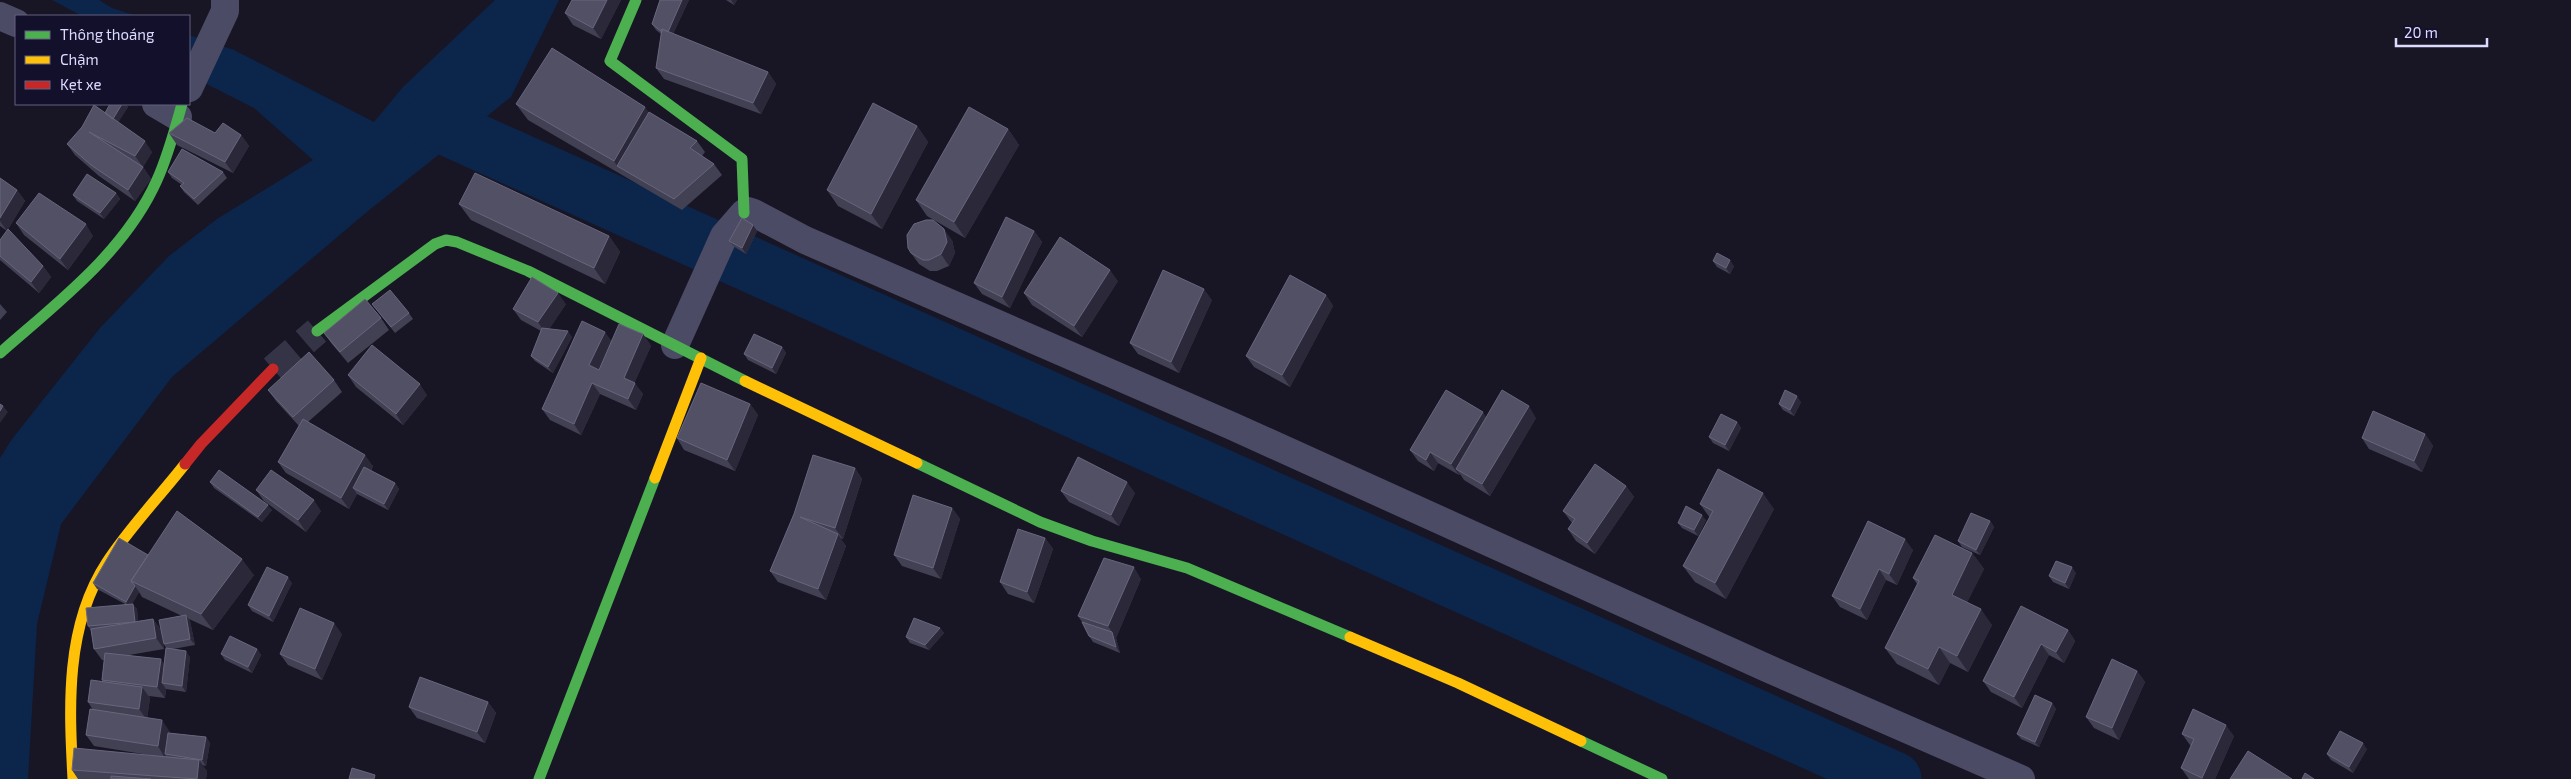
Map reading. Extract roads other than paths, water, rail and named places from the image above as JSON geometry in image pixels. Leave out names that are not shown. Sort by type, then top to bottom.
[{"type":"street","points":[[636,0],[610,61],[742,159],[744,212],[724,236],[680,334]]},
{"type":"street","points":[[190,77],[222,11]]},
{"type":"street","points":[[0,16],[15,23]]},
{"type":"street","points":[[0,353],[81,282],[130,228],[157,181],[168,152],[177,105]]},
{"type":"street","points":[[744,212],[754,213],[804,240],[1232,426],[1778,673],[2021,779]]},
{"type":"street","points":[[317,331],[436,244],[446,240],[457,242],[680,334],[701,358],[1040,522],[1092,541],[1187,568],[1458,683],[1662,779]]},
{"type":"street","points":[[539,779],[701,358]]},
{"type":"street","points":[[73,779],[70,719],[72,673],[78,633],[88,599],[107,562],[201,444],[273,369]]},
{"type":"water","points":[[52,0],[99,0],[112,8],[133,15],[80,15]]},
{"type":"water","points":[[495,0],[559,0],[511,97],[368,211],[172,377],[61,524],[37,624],[28,779],[0,779],[0,458],[12,439],[100,328],[169,256],[217,219],[313,160],[254,108],[190,76],[190,35],[234,50],[374,122],[403,87]]},
{"type":"waterway","points":[[431,121],[1894,779]]},
{"type":"tunnel","points":[[273,369],[317,331]]}]
